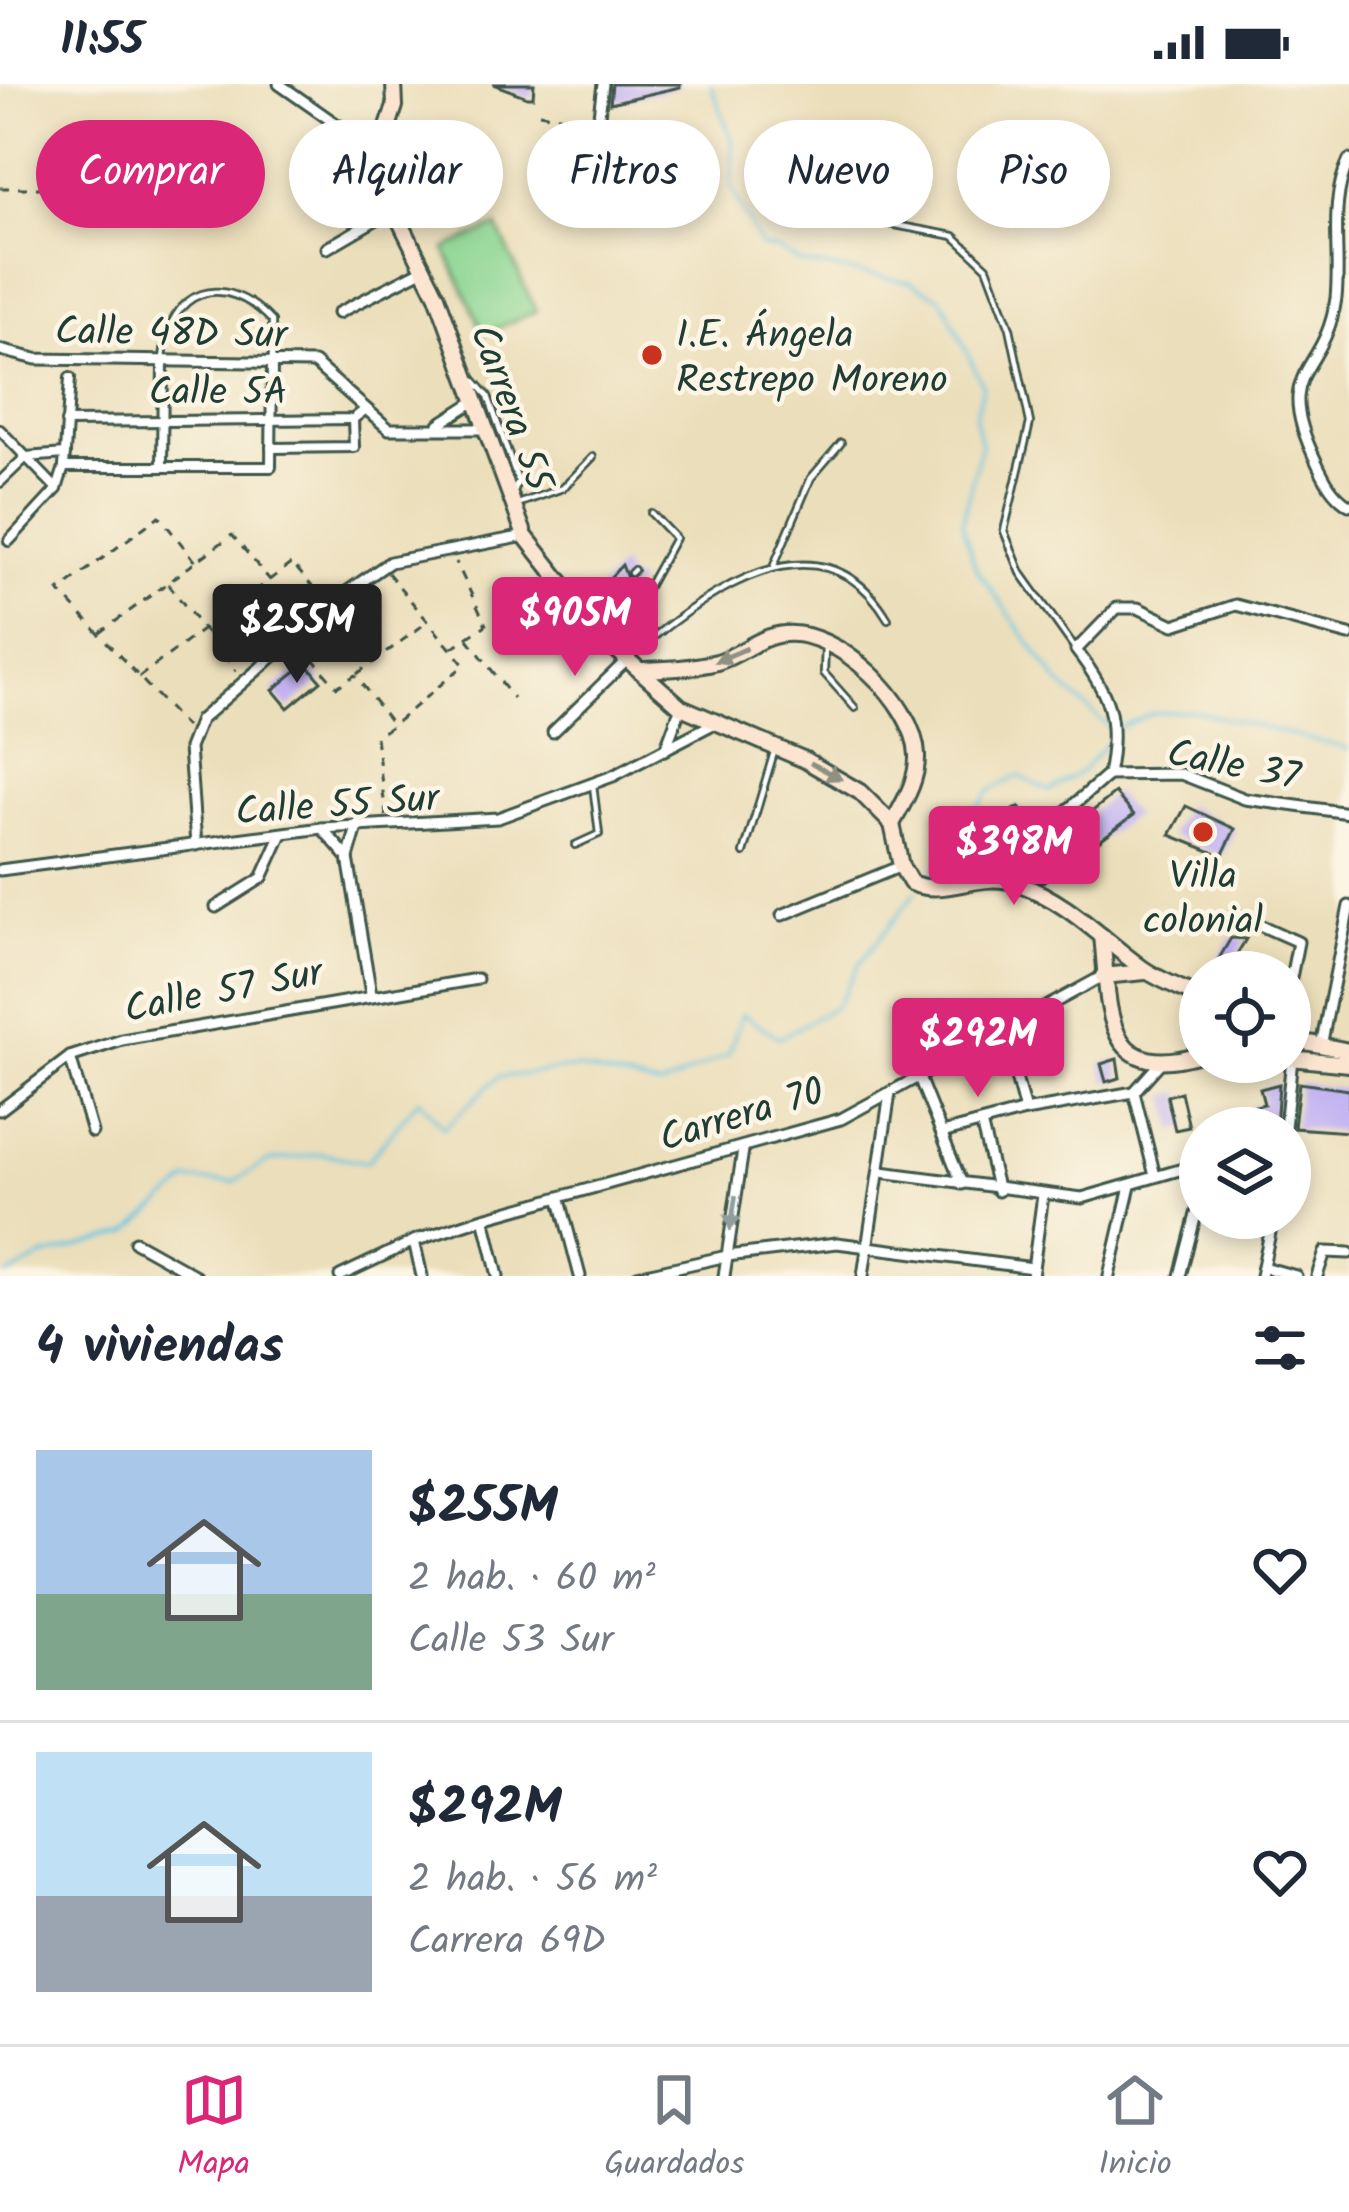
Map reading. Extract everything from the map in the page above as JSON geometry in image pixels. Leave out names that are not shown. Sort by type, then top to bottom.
[{"type":"main road","points":[[390,120],[394,84]]},
{"type":"main road","name":"Carrera 55","points":[[404,228],[466,371],[525,536],[589,619],[680,707],[840,777],[892,824]]},
{"type":"main road","points":[[643,670],[717,662],[784,634],[821,639],[850,655],[891,698],[910,727],[917,753],[915,777],[892,824],[911,883],[929,890],[990,877],[1043,895],[1147,971],[1179,987]]},
{"type":"main road","points":[[1102,936],[1103,984],[1121,1042],[1132,1054],[1160,1063],[1179,1059]]},
{"type":"main road","points":[[1103,984],[1147,971]]},
{"type":"main road","points":[[1311,1044],[1349,1051]]},
{"type":"main road","points":[[1311,1060],[1349,1064]]},
{"type":"street","points":[[279,84],[330,120]]},
{"type":"street","points":[[598,120],[603,84]]},
{"type":"street","points":[[1349,160],[1335,218],[1335,301],[1294,400],[1297,419],[1325,480],[1349,505]]},
{"type":"street","points":[[328,248],[362,228]]},
{"type":"street","points":[[338,313],[425,269]]},
{"type":"street","name":"Calle 48D Sur","points":[[1,353],[36,359],[314,363],[389,429],[434,426]]},
{"type":"street","points":[[162,467],[163,359]]},
{"type":"street","points":[[64,467],[272,467],[272,361]]},
{"type":"street","points":[[9,541],[57,489],[64,467],[70,378]]},
{"type":"street","points":[[434,426],[475,401]]},
{"type":"street","points":[[272,448],[353,447],[353,419],[366,409]]},
{"type":"street","name":"Calle 5A","points":[[66,422],[353,419]]},
{"type":"street","points":[[434,426],[484,429]]},
{"type":"street","points":[[0,430],[57,489]]},
{"type":"street","points":[[0,482],[26,457],[65,454]]},
{"type":"street","points":[[196,845],[191,733],[244,681],[383,567],[525,536]]},
{"type":"street","points":[[990,877],[1108,775],[1113,740],[1105,687],[1076,650],[1117,608],[1127,605],[1174,625],[1236,605],[1349,635]]},
{"type":"street","points":[[553,732],[628,659]]},
{"type":"street","points":[[665,750],[680,707]]},
{"type":"street","name":"Calle 55 Sur","points":[[0,870],[358,824],[498,818],[593,785],[713,724]]},
{"type":"street","name":"Calle 37","points":[[1108,775],[1181,774],[1245,799],[1349,813]]},
{"type":"street","points":[[358,824],[348,858],[371,994]]},
{"type":"street","points":[[322,828],[348,858]]},
{"type":"street","points":[[217,907],[262,878],[282,833]]},
{"type":"street","points":[[782,915],[902,866]]},
{"type":"street","points":[[1321,1046],[1349,906]]},
{"type":"street","points":[[1235,914],[1298,942],[1296,951]]},
{"type":"street","name":"Calle 57 Sur","points":[[0,1110],[70,1057],[122,1040],[371,994],[477,980]]},
{"type":"street","name":"Carrera 70","points":[[340,1276],[414,1241],[484,1218],[842,1119],[920,1081],[1084,986],[1103,984]]},
{"type":"street","points":[[1004,1033],[1025,1111]]},
{"type":"street","points":[[70,1057],[92,1132]]},
{"type":"street","points":[[942,1133],[1025,1111],[1135,1092],[1160,1063]]},
{"type":"street","points":[[920,1081],[962,1184]]},
{"type":"street","points":[[1135,1092],[1155,1176]]},
{"type":"street","points":[[863,1276],[890,1093]]},
{"type":"street","points":[[981,1123],[998,1191]]},
{"type":"street","points":[[724,1276],[743,1150]]},
{"type":"street","points":[[881,1172],[998,1191],[1082,1198],[1179,1170]]},
{"type":"street","points":[[1109,1276],[1130,1186]]},
{"type":"street","points":[[637,1276],[807,1244],[868,1244],[1032,1272],[1043,1195]]},
{"type":"street","points":[[560,1200],[580,1276]]},
{"type":"street","points":[[484,1218],[497,1276]]},
{"type":"street","points":[[1180,1276],[1189,1239]]},
{"type":"street","points":[[1269,1239],[1262,1272],[1296,1276]]},
{"type":"street","points":[[414,1241],[422,1276]]},
{"type":"street","points":[[135,1242],[196,1276]]},
{"type":"street","points":[[1317,1276],[1325,1252],[1349,1253]]},
{"type":"lane","points":[[911,228],[954,236],[987,267],[1010,328],[1030,423],[1004,531],[1021,573],[1076,650]]},
{"type":"lane","points":[[163,359],[165,332],[182,303],[206,292],[232,292],[253,301],[272,321],[272,361]]},
{"type":"lane","points":[[466,371],[488,396],[518,481],[513,501],[562,488],[593,458]]},
{"type":"lane","points":[[774,565],[811,478],[841,443]]},
{"type":"lane","points":[[645,592],[675,538],[651,513]]},
{"type":"lane","points":[[628,659],[722,590],[774,565],[825,564],[879,604],[888,620]]},
{"type":"lane","points":[[589,619],[608,598]]},
{"type":"lane","points":[[821,639],[824,673],[855,708]]},
{"type":"lane","points":[[744,853],[776,748]]},
{"type":"lane","points":[[575,845],[599,834],[593,785]]},
{"type":"path","points":[[539,112],[582,120]]},
{"type":"path","points":[[0,188],[36,188]]},
{"type":"path","points":[[191,733],[59,590],[159,516],[196,562]]},
{"type":"path","points":[[98,634],[232,535],[270,580]]},
{"type":"path","points":[[449,549],[486,625],[450,649]]},
{"type":"path","points":[[138,679],[292,563],[329,608]]},
{"type":"path","points":[[383,567],[464,665],[376,737],[387,824]]},
{"type":"path","points":[[166,583],[244,681]]},
{"type":"path","points":[[296,639],[337,687],[428,622]]},
{"type":"path","points":[[467,638],[513,698]]},
{"type":"path","points":[[355,676],[393,725]]},
{"type":"green space","points":[[498,228],[536,311],[484,334],[445,249]]},
{"type":"building","points":[[493,84],[534,84],[533,97],[527,97]]},
{"type":"building","points":[[612,84],[680,84],[680,87],[610,103]]},
{"type":"building","points":[[622,565],[627,578],[639,582],[616,605],[613,594],[599,589]]},
{"type":"building","points":[[306,663],[321,681],[288,708],[273,690]]},
{"type":"building","points":[[1115,793],[1134,815],[1043,882],[1018,871]]},
{"type":"building","name":"Villa colonial","points":[[1186,806],[1235,829],[1222,856],[1170,835]]},
{"type":"building","points":[[1019,807],[1030,826],[991,848],[980,830]]},
{"type":"building","points":[[1231,938],[1246,939],[1239,951],[1223,951]]},
{"type":"building","points":[[1117,1059],[1120,1078],[1106,1082],[1101,1064]]},
{"type":"building","points":[[1299,1083],[1349,1090],[1349,1132],[1311,1129],[1311,1107],[1296,1107]]},
{"type":"building","points":[[1279,1084],[1277,1107],[1251,1107],[1264,1104],[1260,1089]]},
{"type":"building","points":[[1181,1092],[1184,1107],[1179,1107],[1179,1129],[1175,1130],[1167,1096]]},
{"type":"waterway","points":[[711,84],[733,142],[732,189],[761,247],[777,249],[801,263],[911,282],[942,299],[983,386],[975,418],[981,444],[962,523],[975,567],[1059,683],[1111,729]]},
{"type":"waterway","points":[[1115,729],[1152,713],[1191,710],[1349,749]]},
{"type":"waterway","points":[[927,881],[989,791],[1019,776],[1049,791],[1082,771],[1107,743]]},
{"type":"waterway","points":[[7,1276],[42,1257],[128,1233],[188,1181],[234,1182],[268,1161],[323,1154],[367,1162],[419,1099],[444,1128],[498,1077],[577,1068],[661,1087],[729,1054],[742,1014],[780,1038],[837,1005],[859,964],[916,892]]},
{"type":"place","name":"I.E. Ángela Restrepo Moreno","points":[[652,355]]},
{"type":"place","name":"Villa colonial","points":[[1203,832]]}]
